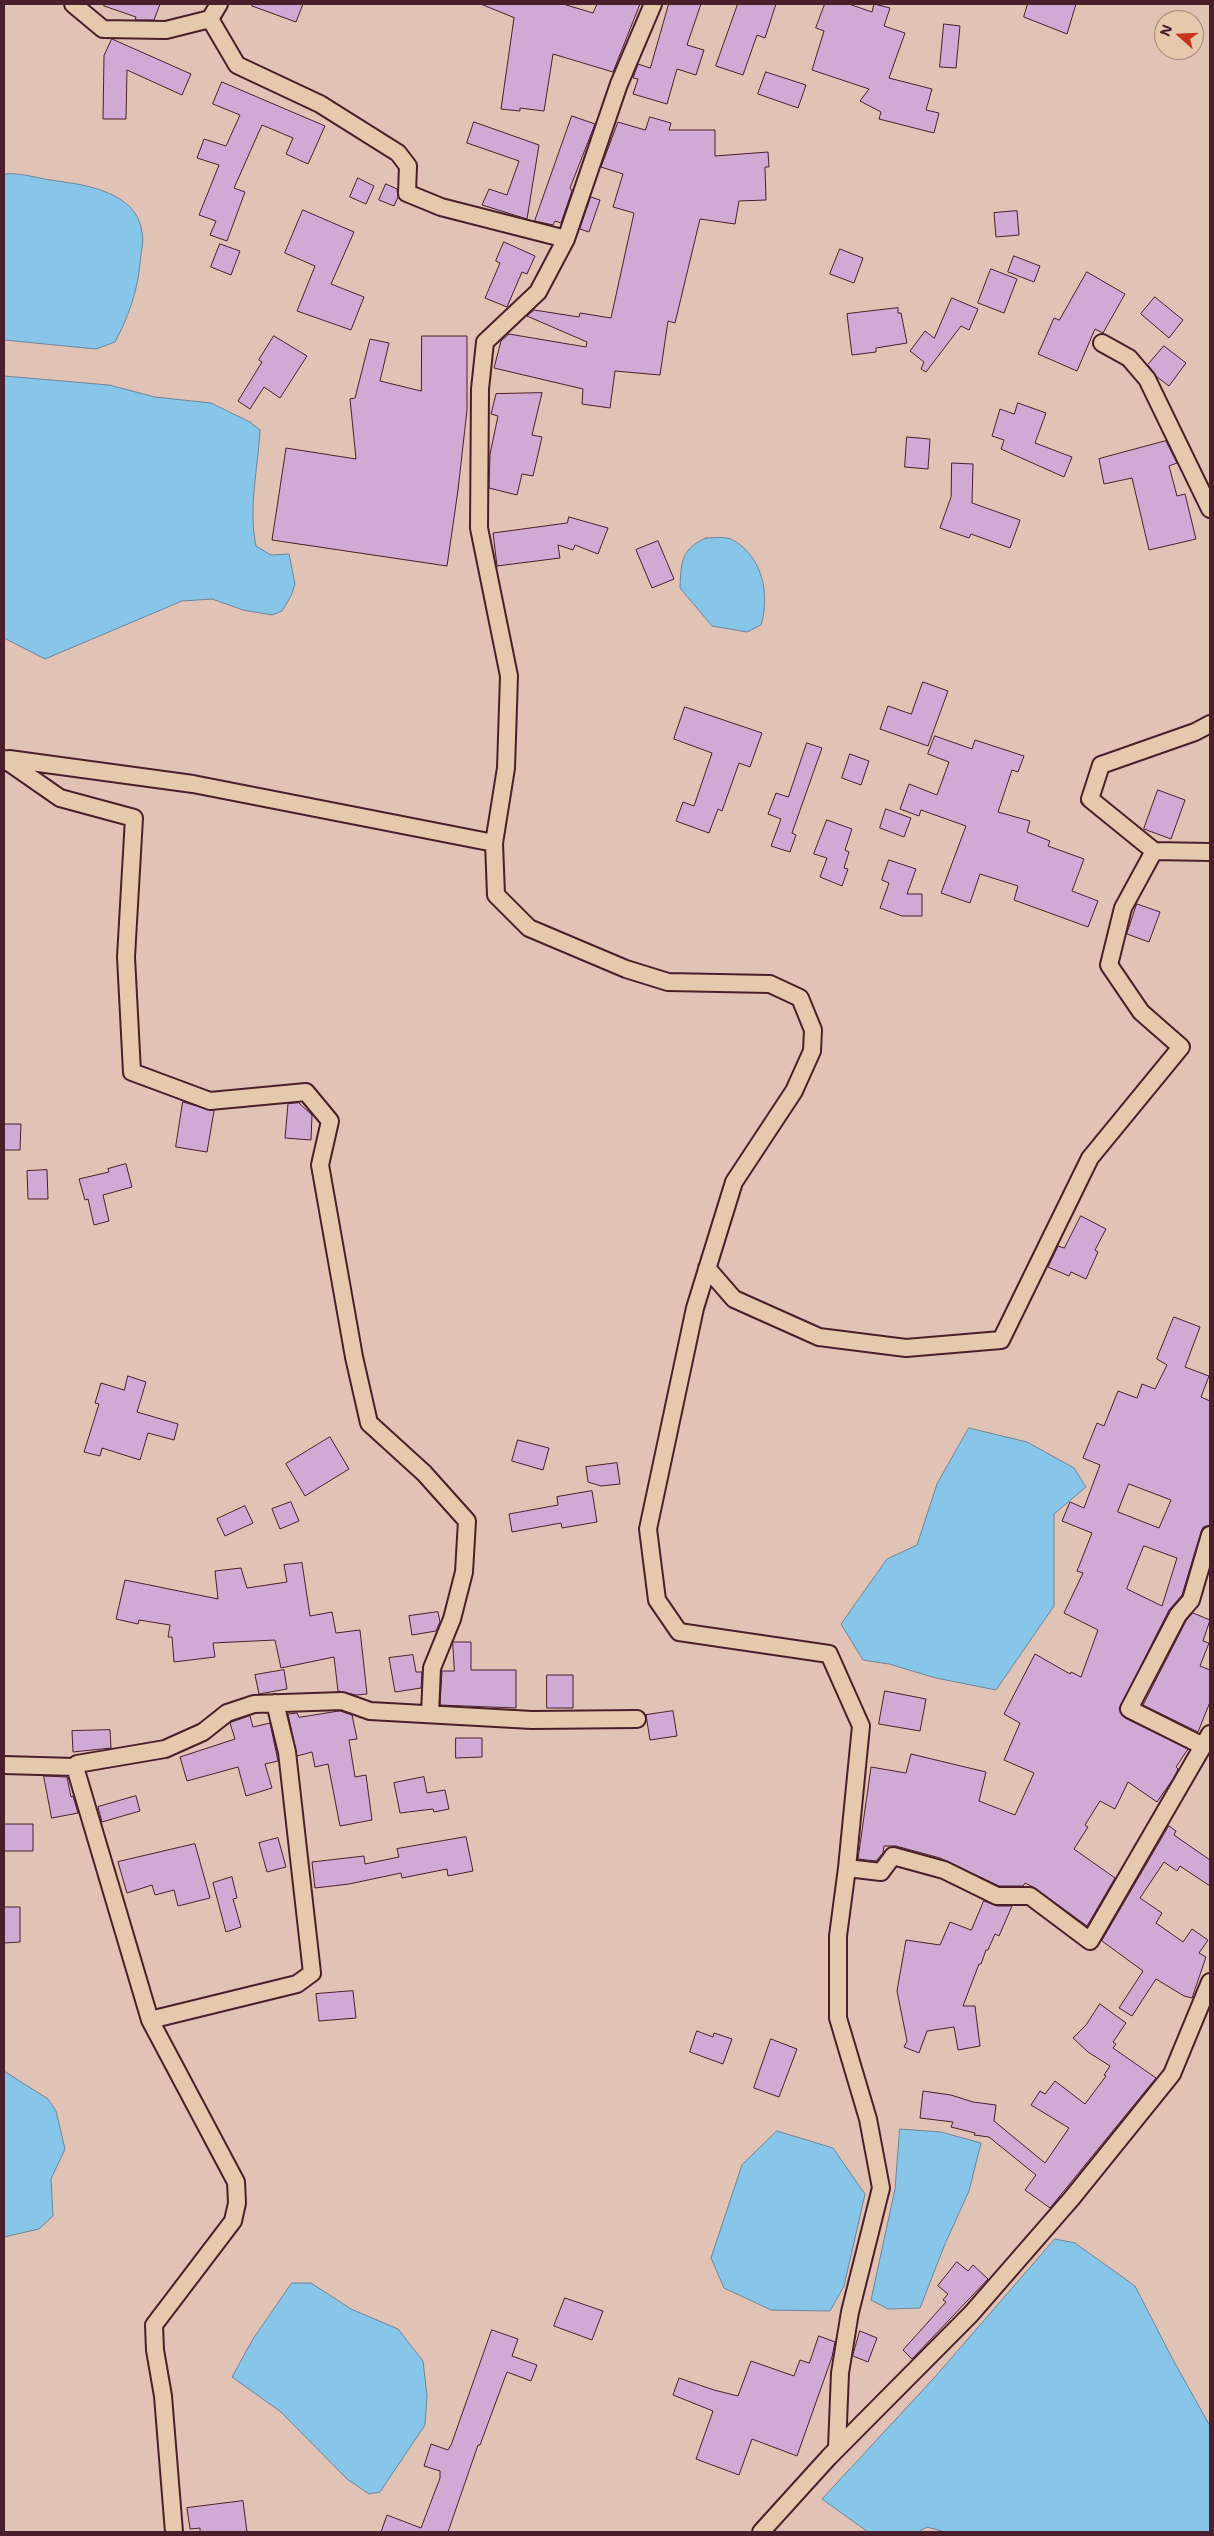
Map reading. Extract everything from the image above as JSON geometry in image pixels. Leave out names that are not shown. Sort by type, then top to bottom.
[{"type":"street","points":[[73,4],[103,29],[166,30],[210,19],[219,4]]},
{"type":"street","points":[[653,4],[619,84],[566,239],[538,292],[486,342],[481,380],[479,528],[509,676],[506,768],[494,843],[496,895],[529,928],[609,962],[668,982],[770,984],[800,998],[813,1030],[812,1051],[794,1091],[734,1182],[695,1308],[648,1529],[657,1600],[679,1632],[829,1654],[860,1726],[847,1868],[838,1936],[838,2018],[868,2119],[881,2188],[850,2312],[840,2373],[838,2448]]},
{"type":"street","points":[[210,19],[237,64],[320,104],[398,153],[408,166],[407,193],[441,207],[566,239]]},
{"type":"street","points":[[1102,343],[1128,358],[1147,379],[1210,508]]},
{"type":"street","points":[[1210,724],[1195,732],[1101,765],[1090,799],[1154,851],[1210,852]]},
{"type":"street","points":[[4,759],[193,784],[494,843]]},
{"type":"street","points":[[4,759],[60,798],[134,818],[126,957],[132,1072],[210,1101],[306,1092],[330,1121],[320,1165],[354,1357],[369,1423],[424,1473],[467,1522],[464,1572],[452,1619],[432,1668],[430,1714]]},
{"type":"street","points":[[707,1268],[734,1300],[819,1337],[906,1348],[1000,1340],[1090,1158],[1181,1047],[1141,1012],[1109,965],[1123,908],[1154,851]]},
{"type":"street","points":[[847,1868],[881,1872],[893,1856],[944,1870],[997,1896],[1030,1896],[1090,1941],[1206,1740],[1128,1709],[1178,1615],[1191,1600],[1210,1535]]},
{"type":"street","points":[[4,1765],[75,1767],[77,1764],[165,1749],[204,1732],[227,1713],[254,1704],[342,1701],[370,1711],[532,1720],[637,1719]]},
{"type":"street","points":[[150,2020],[297,1984],[312,1973],[287,1752],[275,1703]]},
{"type":"street","points":[[75,1767],[150,2020],[236,2182],[237,2203],[233,2221],[154,2325],[155,2350],[163,2396],[174,2532]]},
{"type":"street","points":[[761,2532],[838,2448],[977,2306],[1072,2198],[1172,2074],[1210,1982]]},
{"type":"water","points":[[4,174],[23,175],[83,185],[109,193],[131,208],[138,219],[143,239],[139,273],[135,294],[115,342],[96,349],[4,340]]},
{"type":"water","points":[[4,376],[109,385],[155,397],[211,403],[250,422],[260,430],[253,503],[254,532],[256,546],[271,555],[289,554],[295,584],[291,596],[282,611],[272,615],[243,610],[212,599],[182,601],[45,659],[4,638]]},
{"type":"water","points":[[706,538],[733,540],[751,556],[762,578],[764,589],[764,613],[761,625],[747,632],[712,626],[680,588],[684,557],[692,547]]},
{"type":"water","points":[[969,1428],[1027,1442],[1074,1468],[1086,1487],[1054,1514],[1054,1606],[996,1690],[936,1678],[889,1664],[863,1660],[841,1624],[887,1559],[917,1545],[937,1484]]},
{"type":"water","points":[[4,2071],[48,2099],[56,2111],[65,2149],[51,2179],[53,2216],[39,2229],[4,2237]]},
{"type":"water","points":[[900,2129],[941,2132],[981,2143],[969,2191],[945,2244],[920,2308],[888,2309],[871,2300],[895,2189]]},
{"type":"water","points":[[777,2131],[833,2148],[865,2194],[844,2286],[830,2311],[771,2310],[724,2288],[711,2258],[742,2165]]},
{"type":"water","points":[[1055,2239],[1075,2243],[1135,2286],[1210,2426],[1210,2532],[945,2532],[927,2527],[918,2532],[868,2532],[822,2499],[934,2378]]},
{"type":"water","points":[[292,2283],[311,2283],[351,2309],[398,2329],[423,2361],[427,2396],[425,2425],[380,2492],[369,2494],[347,2479],[281,2412],[232,2377],[253,2339]]},
{"type":"building","points":[[105,4],[160,4],[154,20],[135,20],[136,17],[104,6]]},
{"type":"building","points":[[252,4],[303,4],[296,22],[252,6]]},
{"type":"building","points":[[481,4],[563,4],[593,13],[597,4],[640,4],[613,72],[553,54],[544,111],[520,108],[520,111],[501,109],[514,18]]},
{"type":"building","points":[[669,4],[701,4],[687,45],[704,50],[696,75],[677,69],[667,104],[633,94],[638,79],[633,78],[638,64],[650,68]]},
{"type":"building","points":[[738,4],[776,4],[765,38],[757,35],[743,75],[716,66]]},
{"type":"building","points":[[825,4],[849,4],[872,12],[874,4],[890,8],[884,26],[905,33],[889,78],[932,89],[926,110],[939,113],[934,133],[879,119],[881,112],[860,101],[869,89],[812,70],[824,31],[816,28]]},
{"type":"building","points":[[1028,4],[1076,4],[1067,34],[1024,17]]},
{"type":"building","points":[[944,24],[960,26],[956,68],[940,67]]},
{"type":"building","points":[[112,39],[191,74],[182,95],[127,70],[126,119],[103,119],[104,56]]},
{"type":"building","points":[[766,72],[806,85],[798,108],[758,94]]},
{"type":"building","points":[[222,82],[325,126],[308,164],[286,154],[293,138],[262,125],[234,188],[245,192],[227,241],[210,235],[216,221],[199,215],[219,165],[197,158],[204,139],[226,146],[240,115],[213,104]]},
{"type":"building","points":[[572,116],[595,124],[570,188],[572,191],[561,223],[555,221],[553,225],[535,221]]},
{"type":"building","points":[[650,117],[671,123],[669,130],[715,130],[715,156],[768,152],[769,167],[765,167],[766,200],[739,201],[735,224],[700,219],[675,323],[668,321],[660,375],[615,371],[610,408],[582,404],[583,389],[494,368],[501,341],[509,334],[586,347],[587,342],[527,316],[534,310],[579,317],[580,313],[611,318],[634,213],[613,207],[623,174],[601,167],[618,122],[645,130]]},
{"type":"building","points":[[474,122],[539,145],[527,219],[482,205],[489,189],[507,195],[519,161],[467,143]]},
{"type":"building","points":[[358,178],[374,186],[366,204],[350,197]]},
{"type":"building","points":[[386,184],[397,189],[398,197],[394,206],[379,200]]},
{"type":"building","points":[[591,197],[600,200],[589,232],[580,229]]},
{"type":"building","points":[[303,210],[354,232],[331,284],[364,297],[351,330],[297,311],[315,266],[285,253]]},
{"type":"building","points":[[1017,211],[1019,235],[996,237],[994,213]]},
{"type":"building","points":[[504,242],[535,256],[527,274],[522,272],[507,307],[485,298],[500,263],[496,261]]},
{"type":"building","points":[[220,244],[240,251],[231,275],[211,267]]},
{"type":"building","points":[[840,249],[863,258],[854,283],[830,274]]},
{"type":"building","points":[[1014,256],[1040,266],[1034,282],[1008,272]]},
{"type":"building","points":[[991,269],[1017,279],[1004,313],[978,303]]},
{"type":"building","points":[[1087,272],[1125,294],[1103,333],[1095,329],[1077,371],[1038,354],[1054,318],[1059,320]]},
{"type":"building","points":[[1155,297],[1183,320],[1169,338],[1141,314]]},
{"type":"building","points":[[952,298],[978,309],[969,330],[961,326],[926,372],[921,369],[924,362],[910,351],[925,331],[934,338]]},
{"type":"building","points":[[898,308],[898,313],[901,313],[907,343],[876,348],[876,352],[852,355],[847,314]]},
{"type":"building","points":[[274,336],[307,356],[280,398],[264,387],[250,409],[238,401],[262,362],[259,360]]},
{"type":"building","points":[[422,336],[467,336],[467,410],[447,566],[272,540],[286,448],[356,459],[350,399],[355,398],[370,339],[389,343],[380,381],[421,391]]},
{"type":"building","points":[[1164,346],[1186,363],[1169,386],[1157,377],[1148,365]]},
{"type":"building","points":[[542,393],[532,435],[542,437],[533,476],[522,474],[517,495],[489,488],[490,454],[498,416],[491,414],[496,394]]},
{"type":"building","points":[[1018,403],[1046,413],[1035,443],[1072,457],[1064,477],[1001,449],[1004,440],[992,436],[1000,409],[1014,414]]},
{"type":"building","points":[[907,437],[930,439],[928,469],[905,467]]},
{"type":"building","points":[[1166,441],[1177,463],[1169,466],[1177,496],[1185,494],[1196,539],[1149,550],[1132,478],[1104,484],[1099,459]]},
{"type":"building","points":[[952,463],[973,464],[972,503],[1020,520],[1010,548],[971,534],[969,538],[940,528],[951,497]]},
{"type":"building","points":[[569,517],[608,528],[598,554],[575,545],[573,550],[558,545],[560,558],[497,566],[493,533],[567,523]]},
{"type":"building","points":[[658,541],[674,579],[652,588],[636,550]]},
{"type":"building","points":[[923,682],[948,691],[928,746],[880,729],[888,706],[911,714]]},
{"type":"building","points":[[685,707],[762,733],[750,767],[739,763],[722,811],[718,809],[709,833],[676,821],[683,802],[694,806],[712,753],[674,739]]},
{"type":"building","points":[[935,736],[972,749],[975,740],[1024,756],[1018,772],[1012,770],[998,812],[1030,821],[1027,832],[1050,841],[1048,846],[1084,859],[1072,891],[1098,901],[1088,927],[1014,900],[1018,886],[980,874],[970,903],[941,893],[966,826],[921,810],[919,816],[900,809],[909,784],[937,795],[949,762],[928,754]]},
{"type":"building","points":[[807,743],[822,748],[792,833],[796,835],[790,852],[771,846],[781,819],[768,814],[776,793],[788,797]]},
{"type":"building","points":[[850,754],[869,761],[861,785],[842,778]]},
{"type":"building","points":[[1158,790],[1185,800],[1171,839],[1144,829]]},
{"type":"building","points":[[886,809],[911,818],[904,837],[880,828]]},
{"type":"building","points":[[827,820],[852,829],[845,850],[849,852],[844,868],[848,869],[842,886],[820,877],[827,858],[814,854]]},
{"type":"building","points":[[889,860],[916,869],[907,894],[922,894],[922,916],[902,916],[880,908],[889,883],[882,880]]},
{"type":"building","points":[[1137,904],[1160,912],[1149,942],[1127,934]]},
{"type":"building","points":[[183,1102],[214,1111],[207,1152],[176,1147]]},
{"type":"building","points":[[299,1103],[312,1115],[311,1140],[285,1138],[288,1104]]},
{"type":"building","points":[[4,1124],[21,1124],[20,1150],[4,1150]]},
{"type":"building","points":[[126,1164],[132,1187],[103,1195],[109,1221],[94,1225],[88,1199],[85,1200],[79,1179],[109,1172],[108,1169]]},
{"type":"building","points":[[47,1170],[48,1199],[28,1199],[27,1171]]},
{"type":"building","points":[[1081,1216],[1106,1229],[1095,1250],[1098,1252],[1086,1279],[1071,1272],[1069,1276],[1048,1267],[1058,1246],[1064,1248]]},
{"type":"building","points":[[1174,1317],[1200,1327],[1185,1367],[1209,1376],[1201,1397],[1210,1401],[1210,1525],[1203,1527],[1201,1532],[1182,1595],[1169,1610],[1119,1709],[1125,1718],[1188,1749],[1176,1767],[1178,1769],[1173,1779],[1157,1802],[1128,1782],[1115,1809],[1100,1801],[1085,1825],[1088,1827],[1074,1849],[1115,1878],[1087,1926],[1035,1888],[1025,1883],[1023,1886],[999,1886],[940,1858],[896,1846],[884,1846],[883,1853],[876,1861],[858,1859],[871,1767],[906,1773],[911,1754],[986,1772],[979,1801],[1015,1815],[1034,1773],[1004,1760],[1020,1723],[1004,1714],[1035,1654],[1070,1674],[1071,1672],[1081,1677],[1098,1630],[1064,1613],[1083,1573],[1077,1571],[1092,1533],[1062,1521],[1070,1502],[1084,1508],[1100,1465],[1083,1458],[1097,1423],[1104,1426],[1118,1391],[1137,1398],[1142,1384],[1155,1389],[1167,1365],[1157,1359]],"holes":[[[1129,1484],[1171,1500],[1159,1528],[1118,1512]],[[1144,1546],[1177,1558],[1162,1606],[1127,1589]]]},
{"type":"building","points":[[128,1376],[146,1382],[137,1412],[178,1424],[174,1440],[148,1433],[140,1460],[102,1448],[100,1456],[84,1452],[99,1404],[95,1403],[101,1383],[124,1390]]},
{"type":"building","points":[[330,1437],[349,1469],[305,1496],[286,1464]]},
{"type":"building","points":[[518,1440],[549,1448],[543,1470],[512,1461]]},
{"type":"building","points":[[617,1463],[620,1484],[601,1486],[588,1482],[586,1467]]},
{"type":"building","points":[[592,1491],[597,1522],[562,1528],[561,1523],[512,1532],[509,1514],[558,1505],[557,1497]]},
{"type":"building","points":[[291,1502],[299,1521],[280,1529],[272,1509]]},
{"type":"building","points":[[245,1506],[253,1523],[225,1536],[217,1519]]},
{"type":"building","points":[[302,1563],[310,1616],[332,1612],[336,1633],[360,1630],[367,1694],[356,1695],[338,1691],[334,1657],[281,1668],[275,1640],[213,1643],[215,1657],[174,1662],[172,1637],[168,1637],[170,1625],[139,1620],[138,1624],[116,1619],[125,1580],[218,1599],[215,1571],[241,1568],[247,1588],[287,1582],[284,1565]]},
{"type":"building","points":[[438,1612],[440,1622],[436,1631],[412,1635],[409,1616]]},
{"type":"building","points":[[1193,1613],[1210,1620],[1203,1641],[1209,1643],[1200,1666],[1210,1670],[1210,1702],[1198,1732],[1143,1705],[1186,1621]]},
{"type":"building","points":[[453,1642],[471,1642],[471,1670],[516,1670],[516,1708],[440,1705],[442,1671],[454,1671]]},
{"type":"building","points":[[413,1655],[416,1672],[422,1672],[421,1688],[395,1692],[389,1658]]},
{"type":"building","points":[[284,1670],[287,1689],[259,1694],[255,1675]]},
{"type":"building","points":[[547,1675],[573,1675],[573,1708],[547,1708]]},
{"type":"building","points":[[885,1691],[926,1699],[920,1731],[879,1724]]},
{"type":"building","points":[[340,1711],[352,1715],[357,1739],[349,1740],[355,1777],[366,1775],[372,1820],[340,1826],[328,1764],[315,1767],[312,1752],[297,1756],[288,1714],[297,1713],[299,1717]]},
{"type":"building","points":[[673,1711],[677,1736],[650,1740],[646,1715]]},
{"type":"building","points":[[250,1716],[253,1727],[270,1723],[278,1761],[265,1764],[272,1788],[246,1796],[238,1767],[187,1781],[180,1757],[235,1739],[230,1723]]},
{"type":"building","points":[[110,1730],[111,1748],[73,1752],[72,1731]]},
{"type":"building","points":[[456,1738],[482,1738],[482,1757],[456,1758]]},
{"type":"building","points":[[44,1776],[67,1777],[71,1797],[73,1796],[78,1813],[52,1818]]},
{"type":"building","points":[[424,1777],[427,1793],[445,1790],[449,1809],[434,1812],[433,1809],[400,1813],[394,1783]]},
{"type":"building","points":[[136,1796],[140,1811],[102,1822],[98,1807]]},
{"type":"building","points":[[4,1824],[33,1824],[33,1851],[4,1851]]},
{"type":"building","points":[[1169,1826],[1176,1831],[1174,1835],[1210,1860],[1210,1886],[1180,1866],[1177,1871],[1164,1862],[1140,1898],[1162,1913],[1156,1923],[1183,1942],[1192,1929],[1208,1940],[1199,1953],[1206,1957],[1192,1998],[1184,1996],[1156,1979],[1132,2016],[1119,2008],[1143,1971],[1102,1941]]},
{"type":"building","points":[[466,1837],[473,1871],[448,1876],[447,1869],[402,1878],[401,1873],[349,1884],[315,1888],[312,1862],[364,1856],[365,1864],[399,1857],[397,1849]]},
{"type":"building","points":[[278,1838],[286,1867],[267,1872],[259,1843]]},
{"type":"building","points":[[195,1844],[210,1898],[178,1906],[174,1890],[155,1895],[152,1885],[127,1893],[118,1862]]},
{"type":"building","points":[[232,1877],[237,1898],[233,1899],[241,1927],[226,1932],[213,1883]]},
{"type":"building","points":[[984,1901],[997,1906],[1012,1906],[999,1936],[995,1934],[981,1964],[979,1964],[963,2006],[975,2006],[980,2046],[958,2050],[954,2027],[927,2031],[919,2053],[904,2047],[907,2041],[897,1991],[906,1940],[940,1945],[950,1922],[971,1930]]},
{"type":"building","points":[[4,1907],[20,1907],[20,1942],[4,1943]]},
{"type":"building","points":[[353,1991],[356,2018],[319,2021],[316,1994]]},
{"type":"building","points":[[1100,2004],[1126,2023],[1113,2042],[1116,2044],[1113,2048],[1156,2078],[1050,2208],[1025,2190],[1036,2175],[989,2137],[974,2135],[975,2133],[951,2127],[953,2122],[920,2118],[923,2091],[996,2105],[994,2121],[1045,2163],[1069,2128],[1031,2105],[1040,2091],[1045,2094],[1055,2081],[1085,2104],[1106,2076],[1104,2075],[1110,2066],[1088,2052],[1073,2038],[1086,2025]]},
{"type":"building","points":[[697,2031],[713,2037],[714,2033],[732,2039],[723,2064],[690,2052]]},
{"type":"building","points":[[771,2039],[797,2049],[779,2097],[754,2088]]},
{"type":"building","points":[[957,2262],[968,2271],[973,2265],[988,2279],[912,2359],[903,2350],[946,2302],[943,2300],[948,2294],[938,2286]]},
{"type":"building","points":[[565,2298],[603,2311],[592,2340],[554,2326]]},
{"type":"building","points":[[492,2330],[518,2339],[512,2356],[537,2365],[531,2381],[507,2372],[480,2445],[478,2445],[448,2532],[381,2532],[387,2515],[421,2528],[440,2478],[440,2471],[424,2466],[431,2444],[448,2450],[451,2445]]},
{"type":"building","points":[[860,2331],[877,2338],[868,2362],[853,2356]]},
{"type":"building","points":[[819,2336],[835,2342],[832,2357],[797,2456],[752,2439],[739,2475],[696,2459],[713,2411],[673,2395],[679,2378],[738,2396],[751,2361],[794,2376],[800,2360],[809,2363]]},
{"type":"building","points":[[243,2501],[247,2532],[200,2532],[200,2528],[190,2529],[187,2508]]}]
